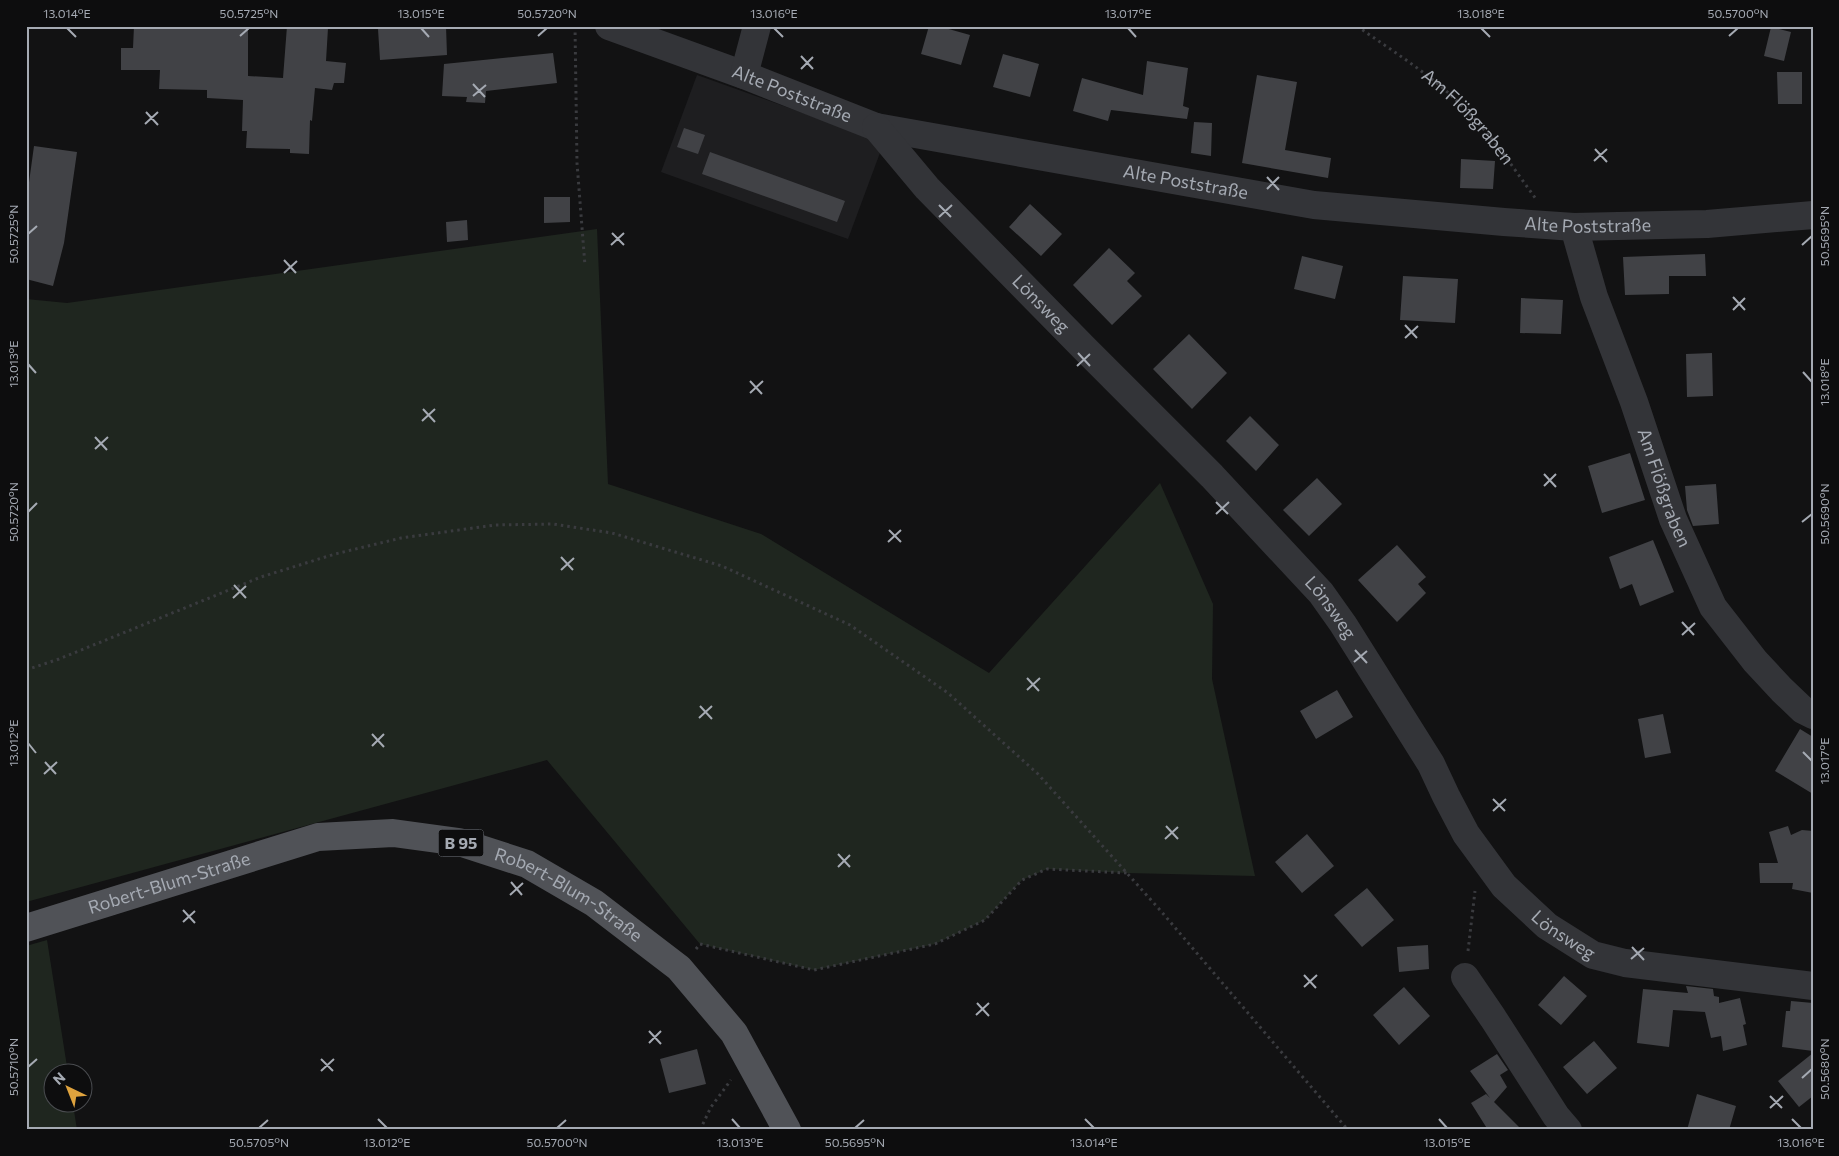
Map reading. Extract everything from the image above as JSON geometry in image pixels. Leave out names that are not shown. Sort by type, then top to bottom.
[{"type":"main road","name":"Robert-Blum-Straße","points":[[26,928],[318,837],[393,834],[459,842],[527,864],[594,903],[679,968],[734,1033],[787,1130]]},
{"type":"street","name":"Alte Poststraße","points":[[609,26],[744,75],[876,127],[1314,205],[1567,226],[1707,224],[1813,215]]},
{"type":"street","points":[[744,75],[757,26]]},
{"type":"street","name":"Lönsweg","points":[[876,127],[927,188],[1212,476],[1321,593],[1343,624],[1431,764],[1462,826],[1480,853],[1504,886],[1547,926],[1592,955],[1625,963],[1813,986]]},
{"type":"street","name":"Am Flößgraben","points":[[1567,226],[1634,402],[1673,519],[1713,606],[1754,661],[1803,710],[1813,715]]},
{"type":"street","points":[[1465,977],[1556,1116],[1568,1130]]},
{"type":"path","points":[[575,26],[577,162],[585,266]]},
{"type":"path","name":"Am Flößgraben","points":[[1357,26],[1442,87],[1467,111],[1488,136],[1536,199],[1567,226]]},
{"type":"path","points":[[26,670],[59,659],[261,577],[335,554],[401,538],[495,525],[553,524],[612,533],[722,566],[850,624],[948,693],[1031,768],[1127,873],[1348,1130]]},
{"type":"path","points":[[1465,977],[1480,853]]},
{"type":"path","points":[[679,968],[700,944],[814,970],[936,944],[985,920],[1022,880],[1047,869],[1127,873]]},
{"type":"path","points":[[700,1130],[711,1107],[728,1082],[751,1064]]},
{"type":"shaded area","points":[[697,75],[884,142],[848,239],[661,172]]},
{"type":"shaded area","points":[[597,229],[608,484],[761,534],[989,673],[1160,483],[1213,604],[1212,679],[1255,876],[1047,869],[1022,880],[985,920],[935,944],[814,970],[700,944],[547,760],[26,902],[26,299],[67,303]]},
{"type":"shaded area","points":[[47,940],[67,1064],[42,1064],[42,1114],[75,1114],[77,1130],[26,1130],[26,946]]},
{"type":"building","points":[[134,26],[248,26],[248,76],[283,78],[287,26],[328,28],[326,61],[346,63],[344,83],[334,83],[332,90],[315,88],[312,121],[310,120],[309,154],[290,153],[290,149],[246,148],[247,131],[242,131],[243,100],[207,98],[207,90],[159,89],[160,70],[121,70],[121,48],[133,48]]},
{"type":"building","points":[[411,26],[446,26],[447,55],[380,60],[378,29]]},
{"type":"building","points":[[929,26],[938,26],[970,35],[961,65],[921,54]]},
{"type":"building","points":[[1771,27],[1791,32],[1784,61],[1764,56]]},
{"type":"building","points":[[553,53],[557,83],[486,91],[485,103],[466,102],[467,97],[442,96],[444,64]]},
{"type":"building","points":[[1003,54],[1039,64],[1030,97],[993,87]]},
{"type":"building","points":[[1147,61],[1188,68],[1183,106],[1189,108],[1187,119],[1111,110],[1108,121],[1073,111],[1082,78],[1143,95]]},
{"type":"building","points":[[1777,72],[1802,72],[1802,104],[1778,104]]},
{"type":"building","points":[[1257,75],[1297,82],[1285,150],[1331,158],[1328,178],[1242,163]]},
{"type":"building","points":[[1194,122],[1212,123],[1211,156],[1191,153]]},
{"type":"building","points":[[684,128],[705,135],[698,154],[677,147]]},
{"type":"building","points":[[34,146],[77,152],[64,243],[53,286],[26,279],[26,204]]},
{"type":"building","points":[[710,152],[845,201],[837,222],[702,174]]},
{"type":"building","points":[[1461,159],[1495,161],[1493,189],[1460,188]]},
{"type":"building","points":[[544,197],[570,197],[570,222],[544,223]]},
{"type":"building","points":[[1030,204],[1062,234],[1041,256],[1009,227]]},
{"type":"building","points":[[467,220],[468,240],[447,242],[446,222]]},
{"type":"building","points":[[1109,248],[1135,273],[1127,281],[1142,296],[1112,325],[1073,285]]},
{"type":"building","points":[[1705,254],[1706,276],[1669,276],[1669,294],[1625,295],[1623,257]]},
{"type":"building","points":[[1302,256],[1343,266],[1335,299],[1294,289]]},
{"type":"building","points":[[1403,276],[1458,279],[1455,323],[1400,320]]},
{"type":"building","points":[[1521,298],[1563,300],[1561,334],[1520,333]]},
{"type":"building","points":[[1189,334],[1227,373],[1192,409],[1153,369]]},
{"type":"building","points":[[1712,353],[1713,396],[1687,397],[1686,354]]},
{"type":"building","points":[[1250,416],[1279,445],[1256,471],[1226,441]]},
{"type":"building","points":[[1630,453],[1645,500],[1602,513],[1588,466]]},
{"type":"building","points":[[1317,478],[1342,504],[1309,536],[1283,510]]},
{"type":"building","points":[[1716,484],[1719,524],[1693,526],[1687,510],[1685,486]]},
{"type":"building","points":[[1653,540],[1674,592],[1640,606],[1632,584],[1620,589],[1609,557]]},
{"type":"building","points":[[1397,545],[1426,577],[1418,584],[1426,593],[1397,622],[1358,580]]},
{"type":"building","points":[[1337,690],[1353,717],[1316,739],[1300,711]]},
{"type":"building","points":[[1663,714],[1671,753],[1645,758],[1638,719]]},
{"type":"building","points":[[1800,729],[1813,737],[1813,794],[1775,771]]},
{"type":"building","points":[[1788,826],[1791,835],[1802,830],[1813,831],[1813,893],[1792,889],[1793,883],[1760,883],[1759,863],[1778,863],[1769,832]]},
{"type":"building","points":[[1307,834],[1334,866],[1302,893],[1275,862]]},
{"type":"building","points":[[1367,888],[1394,920],[1362,947],[1334,915]]},
{"type":"building","points":[[1428,945],[1429,969],[1399,972],[1397,947]]},
{"type":"building","points":[[1564,976],[1587,996],[1561,1025],[1538,1005]]},
{"type":"building","points":[[1686,986],[1713,989],[1714,996],[1719,997],[1719,1003],[1740,998],[1746,1024],[1743,1025],[1747,1045],[1723,1051],[1721,1036],[1711,1038],[1705,1012],[1673,1010],[1669,1047],[1637,1043],[1643,989],[1688,993]]},
{"type":"building","points":[[1404,987],[1430,1016],[1399,1045],[1373,1015]]},
{"type":"building","points":[[1791,1001],[1813,1003],[1813,1051],[1782,1047],[1786,1011],[1790,1011]]},
{"type":"building","points":[[1594,1041],[1617,1068],[1587,1094],[1563,1067]]},
{"type":"building","points":[[697,1049],[706,1084],[669,1093],[660,1059]]},
{"type":"building","points":[[1813,1053],[1813,1096],[1799,1107],[1778,1081]]},
{"type":"building","points":[[1497,1054],[1508,1070],[1500,1075],[1507,1087],[1494,1102],[1522,1130],[1488,1130],[1471,1103],[1486,1094],[1490,1098],[1470,1071]]},
{"type":"building","points":[[1697,1094],[1736,1106],[1729,1130],[1687,1130]]}]
